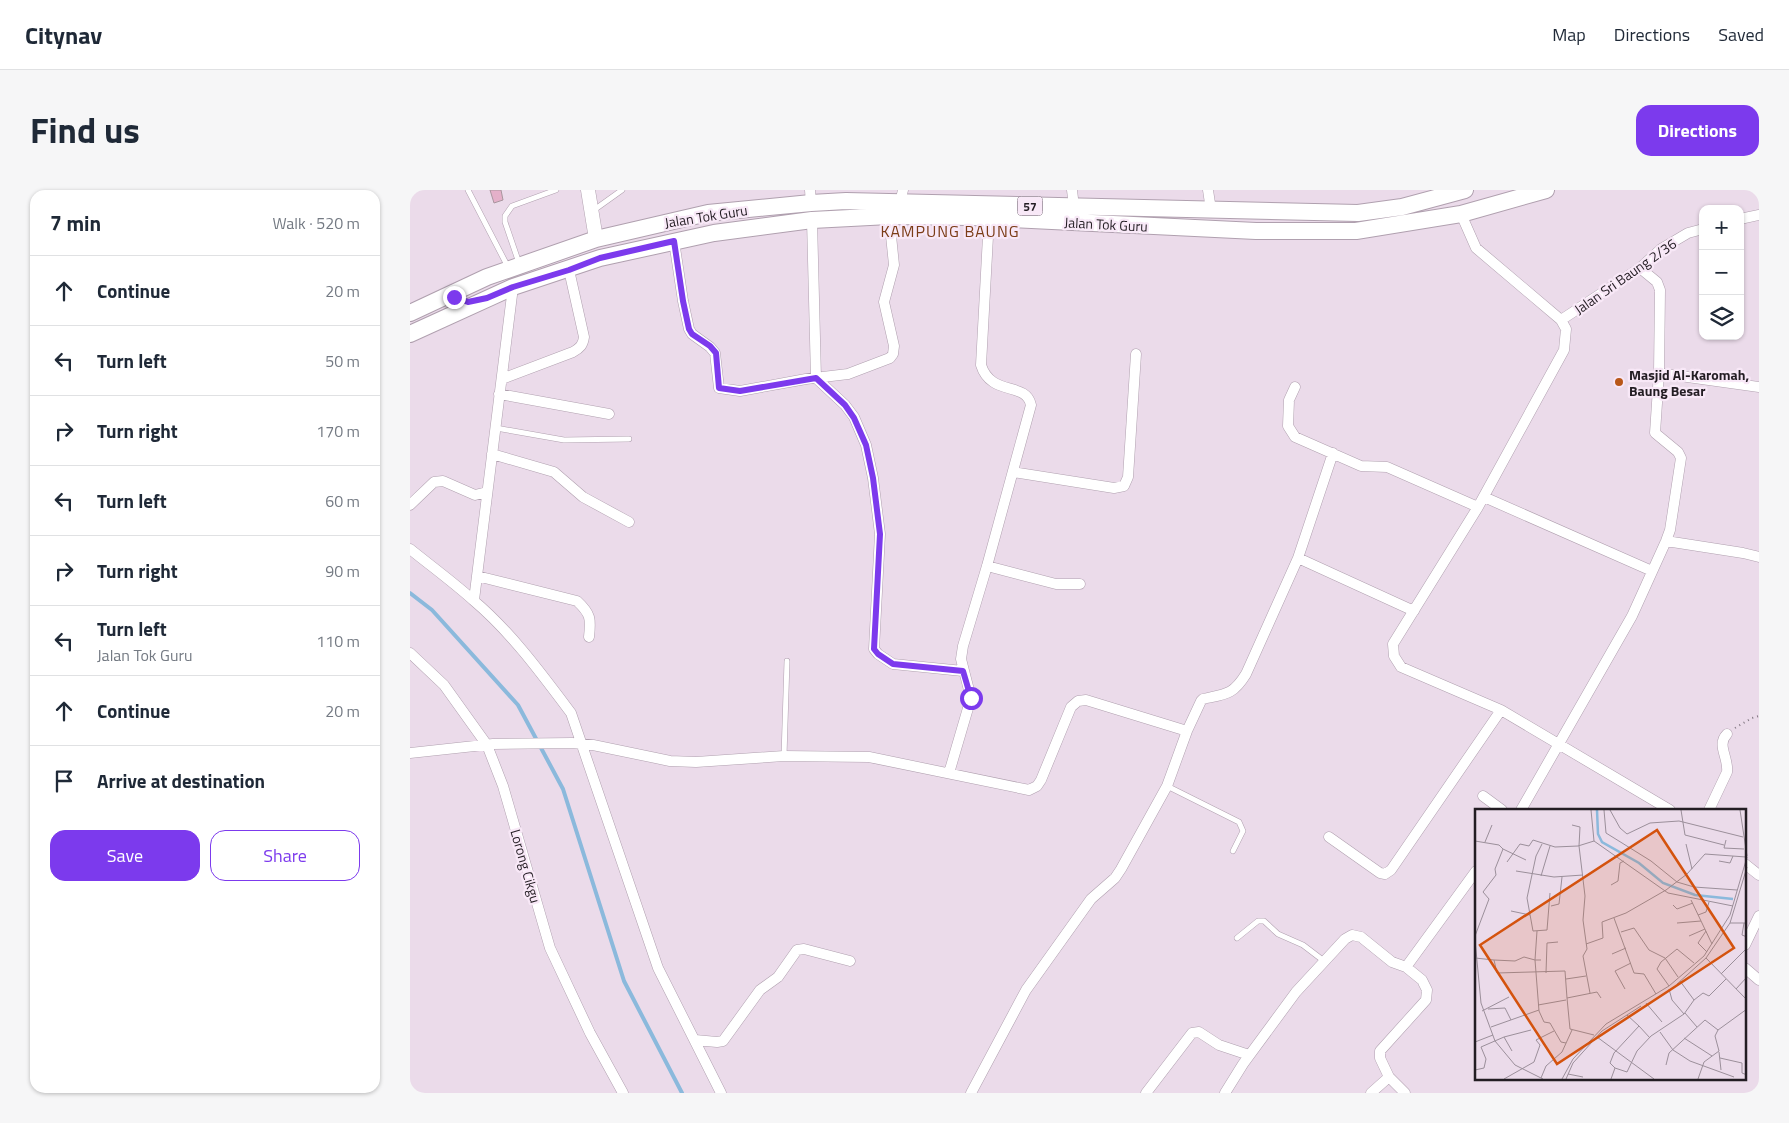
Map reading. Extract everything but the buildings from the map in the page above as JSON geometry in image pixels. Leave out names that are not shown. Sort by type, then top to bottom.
[{"type":"main road","name":"Jalan Tok Guru","points":[[410,334],[513,287],[569,270],[600,258],[714,233],[812,220],[889,216],[989,218],[1256,231],[1356,231],[1461,214],[1546,190]]},
{"type":"main road","name":"Jalan Tok Guru","points":[[410,313],[488,277],[596,238],[708,213],[811,196],[846,201],[902,196],[1074,207],[1358,214],[1402,207],[1455,191]]},
{"type":"main road","points":[[452,294],[459,300],[468,302],[487,298]]},
{"type":"street","points":[[588,190],[596,238]]},
{"type":"street","points":[[1072,190],[1074,207]]},
{"type":"street","points":[[1208,190],[1211,210]]},
{"type":"street","points":[[1461,214],[1476,248],[1561,320],[1566,329],[1565,348],[1484,497],[1393,644],[1394,656],[1401,667],[1501,710],[1668,809]]},
{"type":"street","points":[[1744,218],[1759,215]]},
{"type":"street","points":[[674,241],[689,329],[692,334],[710,346],[716,353],[719,388],[740,391],[848,374],[886,360],[893,354],[894,346],[884,302],[893,268],[889,216]]},
{"type":"street","points":[[949,773],[971,698],[960,659],[1031,406],[1030,399],[1026,395],[998,386],[992,382],[983,372],[981,365],[989,218]]},
{"type":"street","points":[[812,220],[816,378],[845,405],[854,418],[866,445],[873,478],[880,534],[874,646],[876,652],[895,665],[963,671]]},
{"type":"street","name":"Jalan Sri Baung 2/36","points":[[1561,320],[1640,268],[1661,249],[1688,233],[1699,230]]},
{"type":"street","points":[[1522,809],[1632,616],[1670,530],[1681,458],[1676,450],[1654,433],[1659,372],[1661,307],[1659,285],[1640,268]]},
{"type":"street","points":[[502,379],[573,352],[583,344],[584,338],[569,270]]},
{"type":"street","points":[[474,600],[513,287]]},
{"type":"street","points":[[1013,472],[1114,488],[1124,486],[1128,477],[1136,354]]},
{"type":"street","points":[[1659,372],[1759,387]]},
{"type":"street","points":[[1295,387],[1289,400],[1288,426],[1295,436],[1361,466],[1387,467],[1478,507]]},
{"type":"street","points":[[499,394],[609,414]]},
{"type":"street","points":[[971,1093],[1026,990],[1091,899],[1115,878],[1122,869],[1167,786],[1187,731],[1201,701],[1233,691],[1246,674],[1298,558],[1333,453]]},
{"type":"street","points":[[492,454],[552,471],[583,497],[629,522]]},
{"type":"street","points":[[410,505],[434,482],[439,480],[475,496],[487,492]]},
{"type":"street","points":[[1484,497],[1652,571]]},
{"type":"street","points":[[1666,541],[1759,557]]},
{"type":"street","points":[[410,549],[474,600],[511,637],[571,713],[576,743],[658,968],[721,1093]]},
{"type":"street","points":[[1298,558],[1414,611]]},
{"type":"street","points":[[987,566],[1056,584],[1080,584]]},
{"type":"street","points":[[477,576],[577,602],[586,609],[591,620],[588,637]]},
{"type":"street","name":"Lorong Cikgu","points":[[410,653],[444,685],[490,744],[550,948],[590,1033],[623,1093]]},
{"type":"street","points":[[410,753],[490,744],[576,743],[670,761],[696,762],[784,756],[869,757],[1020,790],[1034,788],[1041,780],[1071,707],[1078,701],[1086,700],[1187,731]]},
{"type":"street","points":[[1329,837],[1380,873],[1385,874],[1391,870],[1501,710]]},
{"type":"street","points":[[1709,809],[1727,772],[1728,766],[1722,745],[1727,734]]},
{"type":"street","points":[[1483,796],[1501,809]]},
{"type":"street","points":[[1746,865],[1759,875]]},
{"type":"street","points":[[1406,967],[1475,872]]},
{"type":"street","points":[[1746,944],[1759,916]]},
{"type":"street","points":[[1226,1093],[1249,1055],[1296,992],[1345,939],[1352,935],[1361,937],[1392,962],[1406,967],[1426,986],[1427,997],[1380,1051],[1380,1058],[1389,1077],[1405,1093]]},
{"type":"street","points":[[695,1040],[723,1041],[761,989],[778,977],[797,950],[804,949],[850,961]]},
{"type":"street","points":[[1746,969],[1759,980]]},
{"type":"street","points":[[1146,1093],[1192,1033],[1202,1034],[1219,1045],[1249,1055]]},
{"type":"street","points":[[1371,1093],[1389,1077]]},
{"type":"lane","points":[[468,190],[515,267]]},
{"type":"lane","points":[[515,267],[504,222],[505,216],[512,206],[556,190]]},
{"type":"lane","points":[[591,212],[622,190]]},
{"type":"lane","points":[[496,428],[564,440],[629,439]]},
{"type":"lane","points":[[784,756],[787,661]]},
{"type":"lane","points":[[1167,786],[1239,822],[1242,831],[1233,851]]},
{"type":"lane","points":[[1237,938],[1258,921],[1264,920],[1278,934],[1303,945],[1324,962]]},
{"type":"path","points":[[1727,734],[1752,718],[1759,716]]},
{"type":"waterway","points":[[410,593],[432,610],[518,705],[563,789],[624,981],[682,1093]]},
{"type":"place","name":"Masjid Al-Karomah, Baung Besar","points":[[1619,382]]},
{"type":"district","name":"KAMPUNG BAUNG","points":[[950,231]]},
{"type":"route","points":[[454,297],[463,302],[487,298],[513,287],[569,270],[600,258],[674,241],[689,329],[694,336],[710,346],[716,353],[719,388],[740,391],[816,378],[845,405],[854,418],[866,445],[873,478],[880,534],[874,649],[893,664],[963,671],[971,698]]}]
